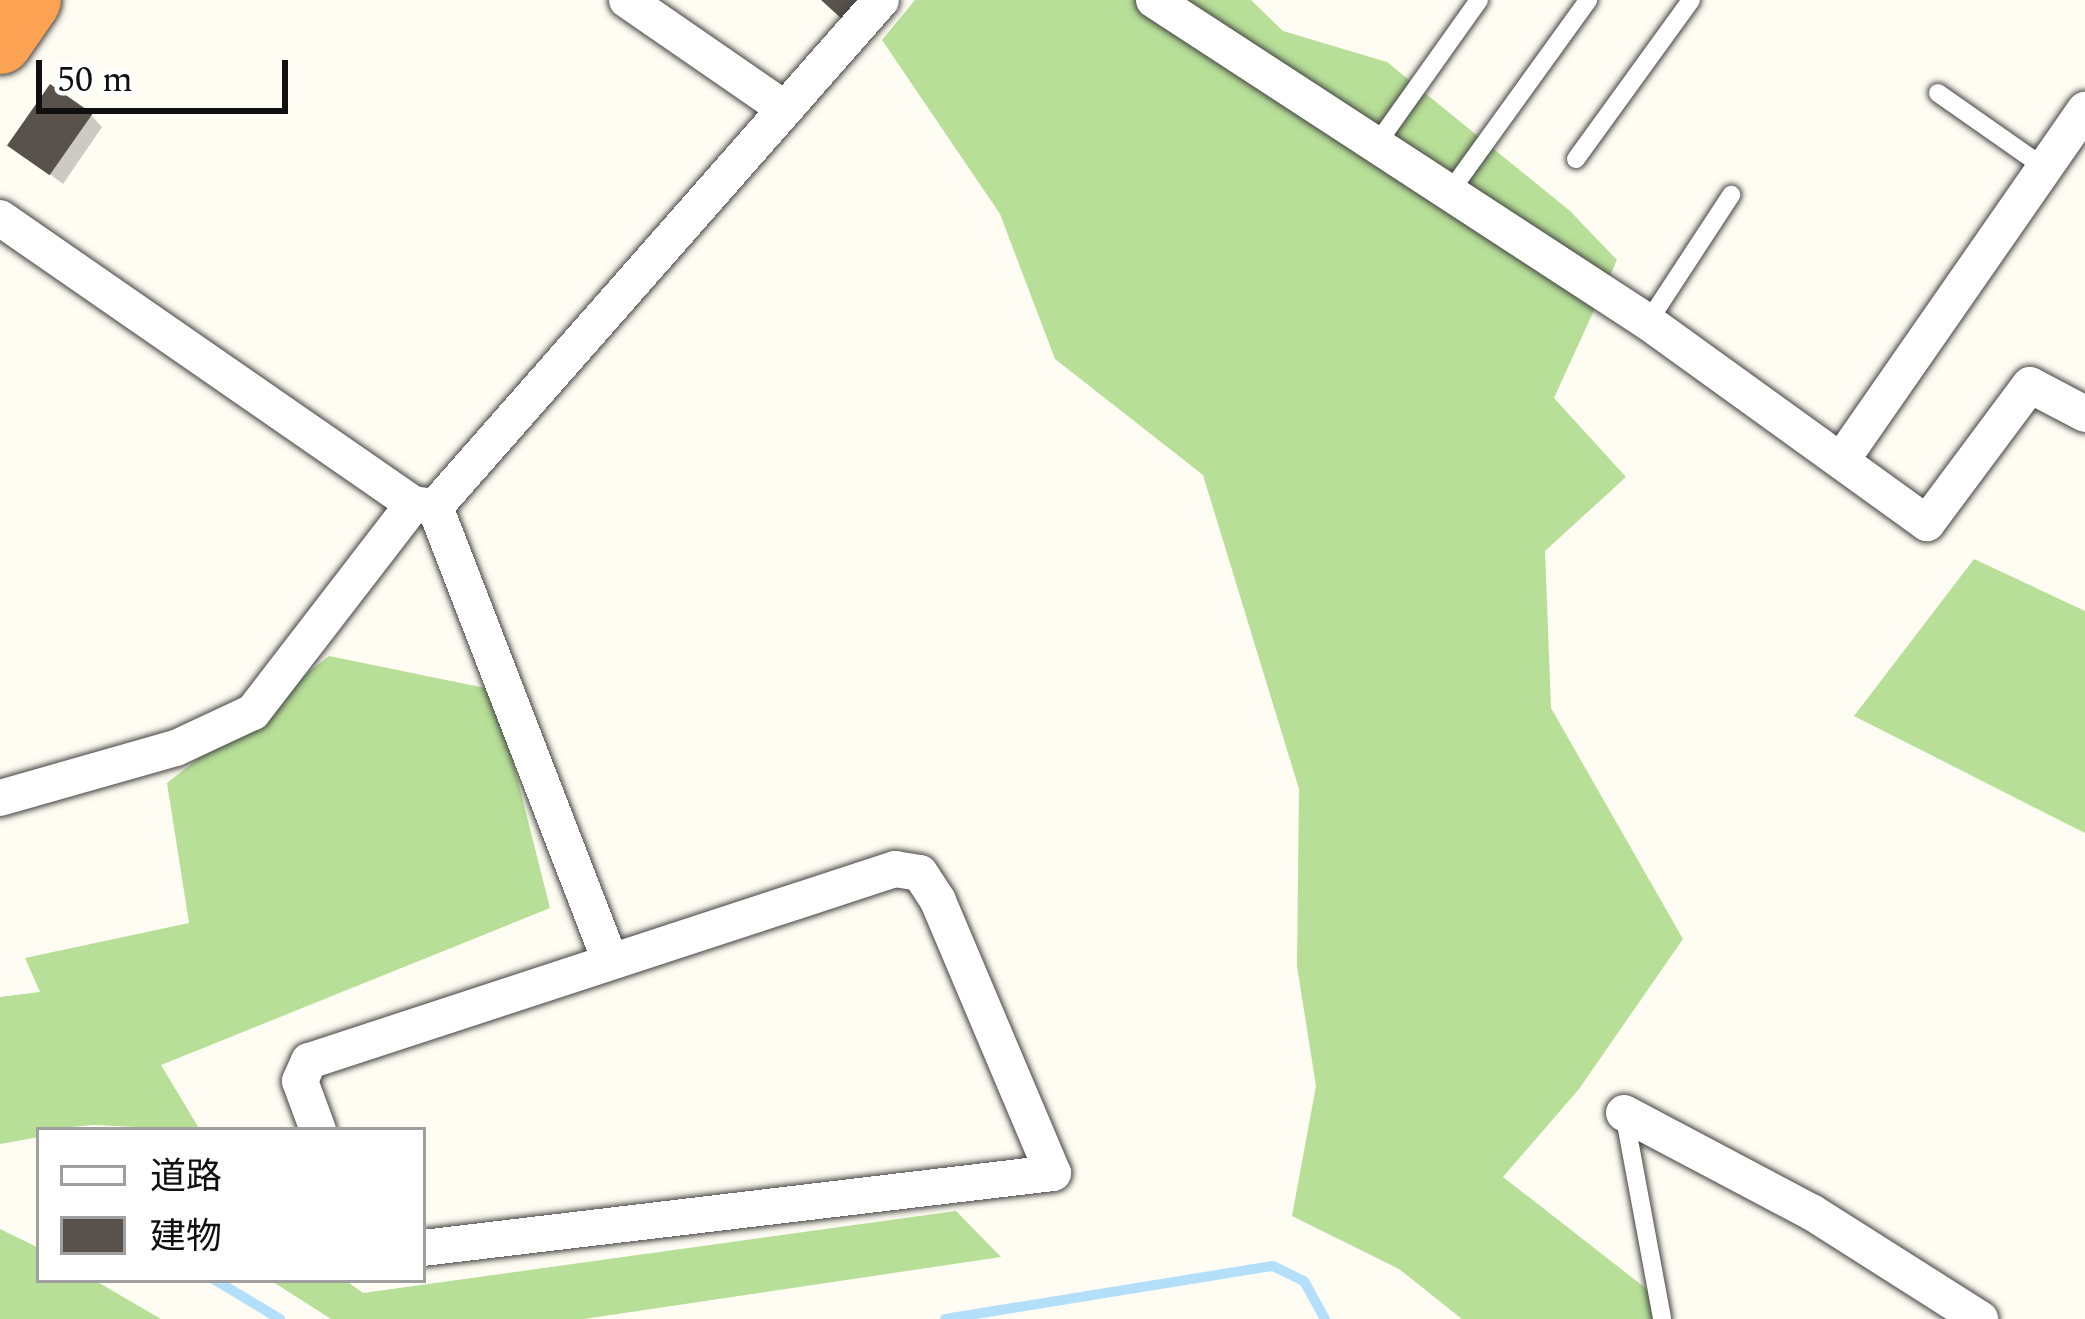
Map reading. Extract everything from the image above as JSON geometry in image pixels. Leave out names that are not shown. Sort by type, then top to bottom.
[{"type":"highway","points":[[0,41],[29,0]]},
{"type":"street","points":[[627,0],[785,109]]},
{"type":"street","points":[[0,798],[176,748],[253,712],[424,506],[881,0]]},
{"type":"street","points":[[1162,3],[1648,322],[1843,458],[1927,523],[2030,385],[2085,414]]},
{"type":"street","points":[[1843,458],[2085,110]]},
{"type":"street","points":[[0,218],[424,506],[610,961]]},
{"type":"street","points":[[317,1127],[300,1082],[309,1061],[895,869],[920,873],[1053,1173],[426,1248]]},
{"type":"street","points":[[1624,1113],[1813,1214],[1980,1319]]},
{"type":"lane","points":[[1376,146],[1479,0]]},
{"type":"lane","points":[[1449,193],[1588,0]]},
{"type":"lane","points":[[1576,159],[1691,0]]},
{"type":"lane","points":[[1938,94],[2044,168]]},
{"type":"lane","points":[[1648,322],[1731,195]]},
{"type":"lane","points":[[1624,1113],[1661,1319]]},
{"type":"green space","points":[[915,0],[1251,0],[1283,31],[1387,62],[1570,211],[1617,260],[1554,398],[1626,477],[1545,551],[1551,708],[1683,939],[1579,1089],[1503,1177],[1657,1297],[1660,1319],[1462,1319],[1399,1269],[1292,1216],[1316,1086],[1297,966],[1299,789],[1203,475],[1055,359],[1000,214],[882,40]]},
{"type":"green space","points":[[1974,559],[2085,611],[2085,833],[1854,716]]},
{"type":"green space","points":[[329,656],[495,690],[550,908],[161,1065],[198,1127],[36,1127],[36,1138],[0,1144],[0,997],[40,992],[25,958],[189,923],[167,783]]},
{"type":"green space","points":[[956,1211],[1001,1257],[584,1319],[331,1319],[275,1283],[349,1283],[363,1293]]},
{"type":"green space","points":[[0,1229],[36,1247],[36,1283],[99,1283],[161,1319],[0,1319]]},
{"type":"building","points":[[821,0],[860,0],[843,20]]},
{"type":"building","points":[[50,84],[93,114],[50,175],[7,145]]},
{"type":"waterway","points":[[945,1319],[1273,1266],[1304,1281],[1325,1319]]},
{"type":"waterway","points":[[220,1283],[280,1319]]}]
